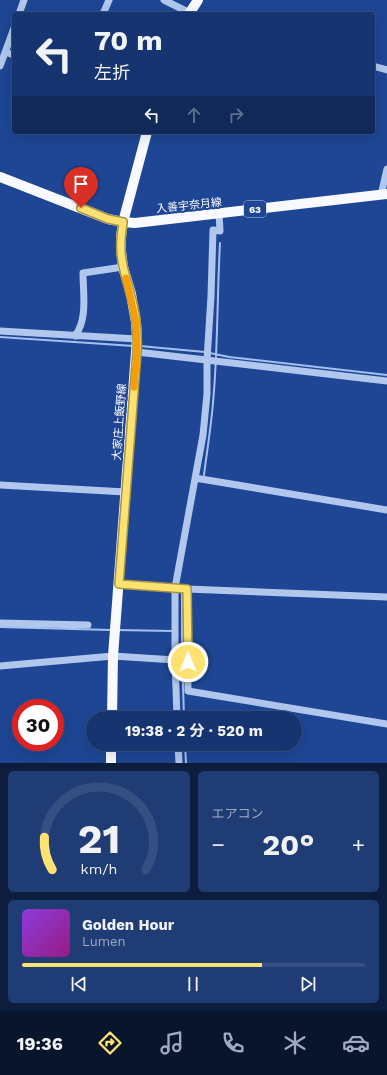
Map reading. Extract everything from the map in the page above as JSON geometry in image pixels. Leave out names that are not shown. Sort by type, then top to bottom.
[{"type":"main road","points":[[190,12],[198,0]]},
{"type":"main road","name":"大家庄上飯野線","points":[[112,711],[113,656],[137,352],[136,322],[131,294],[123,267],[121,237],[123,222],[145,134]]},
{"type":"main road","name":"入善宇奈月線","points":[[0,177],[108,219],[135,223],[384,195]]},
{"type":"main road","points":[[111,751],[111,763]]},
{"type":"street","points":[[20,12],[24,0]]},
{"type":"street","points":[[104,12],[108,0]]},
{"type":"street","points":[[164,0],[185,12]]},
{"type":"street","points":[[0,66],[12,33]]},
{"type":"street","points":[[5,52],[12,54]]},
{"type":"street","points":[[375,67],[387,70]]},
{"type":"street","points":[[384,195],[387,169]]},
{"type":"street","points":[[176,711],[174,588],[203,435],[207,394],[207,360],[213,230],[220,231],[219,214]]},
{"type":"street","points":[[75,336],[80,329],[83,319],[83,273],[123,267]]},
{"type":"street","points":[[0,331],[137,339]]},
{"type":"street","points":[[137,352],[387,381]]},
{"type":"street","points":[[195,478],[387,510]]},
{"type":"street","points":[[0,485],[126,492]]},
{"type":"street","points":[[119,584],[187,589],[387,597]]},
{"type":"street","points":[[187,589],[188,691],[387,724]]},
{"type":"street","points":[[0,623],[88,625]]},
{"type":"street","points":[[0,666],[113,656],[175,660]]},
{"type":"street","points":[[178,751],[179,763]]},
{"type":"waterway","points":[[204,475],[215,383],[220,243]]},
{"type":"waterway","points":[[0,337],[134,346]]},
{"type":"waterway","points":[[140,346],[205,352]]},
{"type":"waterway","points":[[210,353],[229,357],[387,375]]},
{"type":"waterway","points":[[182,592],[184,711]]},
{"type":"waterway","points":[[0,627],[111,630]]},
{"type":"waterway","points":[[117,630],[173,631]]},
{"type":"waterway","points":[[185,751],[186,763]]},
{"type":"slow traffic","points":[[126,278],[131,294],[136,322],[137,350],[134,387]]},
{"type":"route","points":[[81,208],[108,219],[123,222],[121,251],[123,267],[131,294],[136,322],[137,352],[119,584],[187,589],[188,662]]}]
